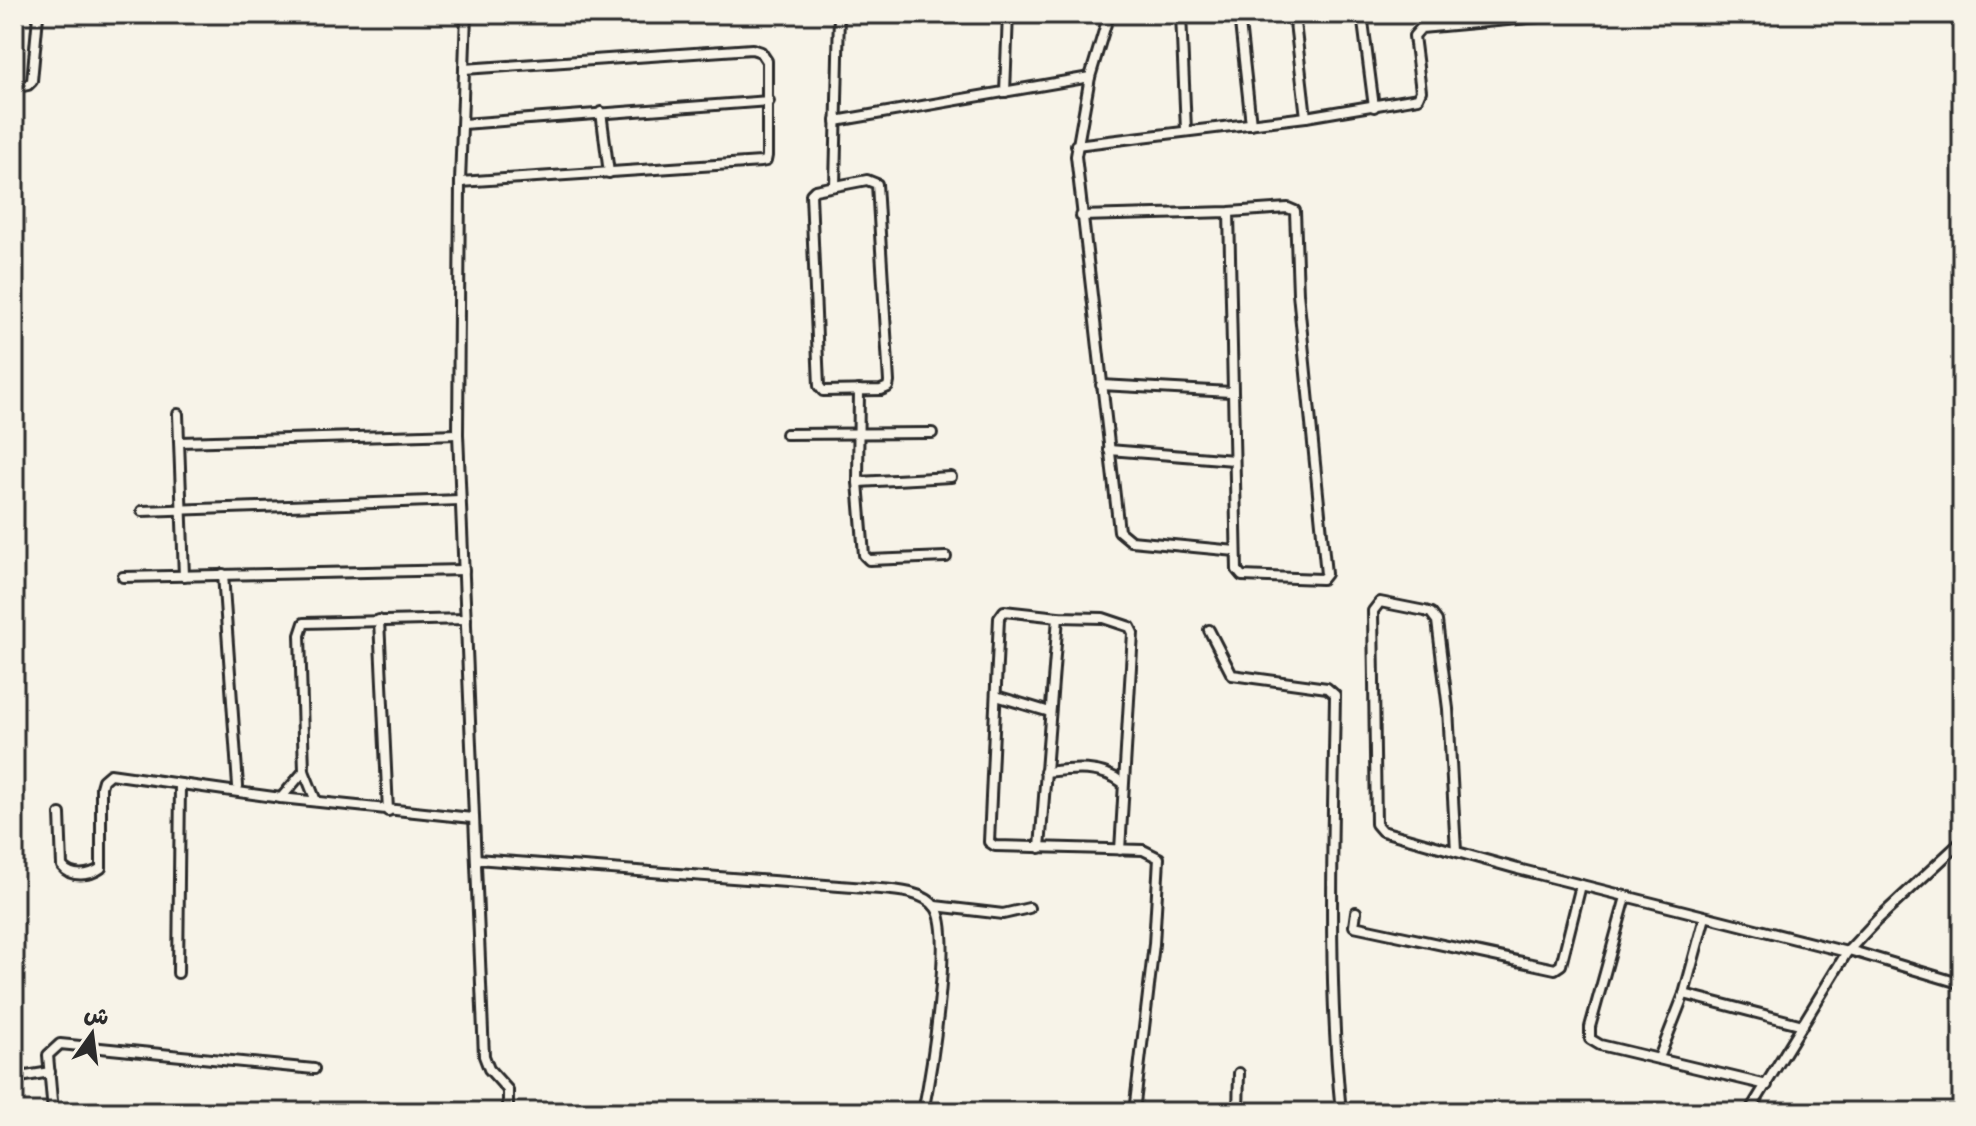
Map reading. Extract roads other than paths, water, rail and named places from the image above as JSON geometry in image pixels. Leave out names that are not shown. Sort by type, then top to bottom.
[{"type":"street","points":[[466,14],[460,182],[458,434],[472,818],[484,1056],[489,1069],[508,1090],[508,1112]]},
{"type":"street","points":[[835,186],[839,14]]},
{"type":"street","points":[[1005,92],[1008,14]]},
{"type":"street","points":[[1109,14],[1090,77],[1076,145],[1081,216],[1119,531],[1131,541],[1236,551]]},
{"type":"street","points":[[1181,14],[1186,130]]},
{"type":"street","points":[[1239,14],[1251,124]]},
{"type":"street","points":[[1294,14],[1306,117]]},
{"type":"street","points":[[1362,14],[1374,107]]},
{"type":"street","points":[[1427,14],[1431,27]]},
{"type":"street","points":[[1076,145],[1306,117],[1418,98],[1421,91],[1414,36],[1421,28],[1562,15]]},
{"type":"street","points":[[14,88],[32,81],[38,16]]},
{"type":"street","points":[[460,182],[766,161],[769,101],[767,61],[761,52],[752,49],[464,69]]},
{"type":"street","points":[[836,121],[1090,77]]},
{"type":"street","points":[[463,124],[769,101]]},
{"type":"street","points":[[601,112],[609,173]]},
{"type":"street","points":[[867,180],[877,184],[889,382],[883,390],[823,391],[819,386],[811,194],[815,190],[835,186],[867,180]]},
{"type":"street","points":[[1081,216],[1288,208],[1295,211],[1298,293],[1326,574],[1322,579],[1242,576],[1237,570],[1229,212]]},
{"type":"street","points":[[1101,385],[1231,392]]},
{"type":"street","points":[[859,390],[858,482],[865,559],[946,557]]},
{"type":"street","points":[[178,414],[184,576]]},
{"type":"street","points":[[786,434],[932,433]]},
{"type":"street","points":[[180,442],[458,434]]},
{"type":"street","points":[[1109,450],[1234,460]]},
{"type":"street","points":[[858,482],[951,477]]},
{"type":"street","points":[[142,511],[460,500]]},
{"type":"street","points":[[123,577],[464,570]]},
{"type":"street","points":[[223,574],[238,786]]},
{"type":"street","points":[[1456,851],[1448,709],[1437,621],[1425,611],[1380,602],[1373,611],[1376,824],[1382,831],[1626,897],[1848,951],[1962,984]]},
{"type":"street","points":[[1120,850],[1133,633],[1124,623],[1103,618],[1004,611],[1001,613],[989,842],[995,846],[1040,848],[1120,850],[1143,850],[1159,858],[1154,944],[1134,1112]]},
{"type":"street","points":[[1040,848],[1058,617]]},
{"type":"street","points":[[316,801],[304,771],[301,627],[308,621],[466,619]]},
{"type":"street","points":[[379,620],[388,811]]},
{"type":"street","points":[[1209,630],[1232,675],[1327,688],[1335,695],[1331,923],[1341,1112]]},
{"type":"street","points":[[996,696],[1050,712]]},
{"type":"street","points":[[1045,772],[1068,769],[1099,771],[1123,783]]},
{"type":"street","points":[[281,798],[304,771]]},
{"type":"street","points":[[60,814],[63,869],[70,873],[92,873],[101,868],[101,787],[106,776],[122,775],[281,798],[472,818]]},
{"type":"street","points":[[178,973],[180,784]]},
{"type":"street","points":[[1749,1112],[1848,951],[1900,897],[1962,841]]},
{"type":"street","points":[[476,859],[866,888],[911,894],[935,906],[1003,914],[1029,908]]},
{"type":"street","points":[[1356,912],[1354,926],[1555,969],[1561,965],[1581,885]]},
{"type":"street","points":[[1626,897],[1589,1035],[1593,1042],[1767,1085]]},
{"type":"street","points":[[923,1112],[938,1034],[942,925],[935,906]]},
{"type":"street","points":[[1659,1058],[1684,994],[1705,917]]},
{"type":"street","points":[[1684,994],[1803,1025]]},
{"type":"street","points":[[53,1112],[48,1055],[60,1044],[314,1069]]},
{"type":"street","points":[[14,1078],[50,1072]]},
{"type":"street","points":[[1238,1112],[1239,1073]]}]
